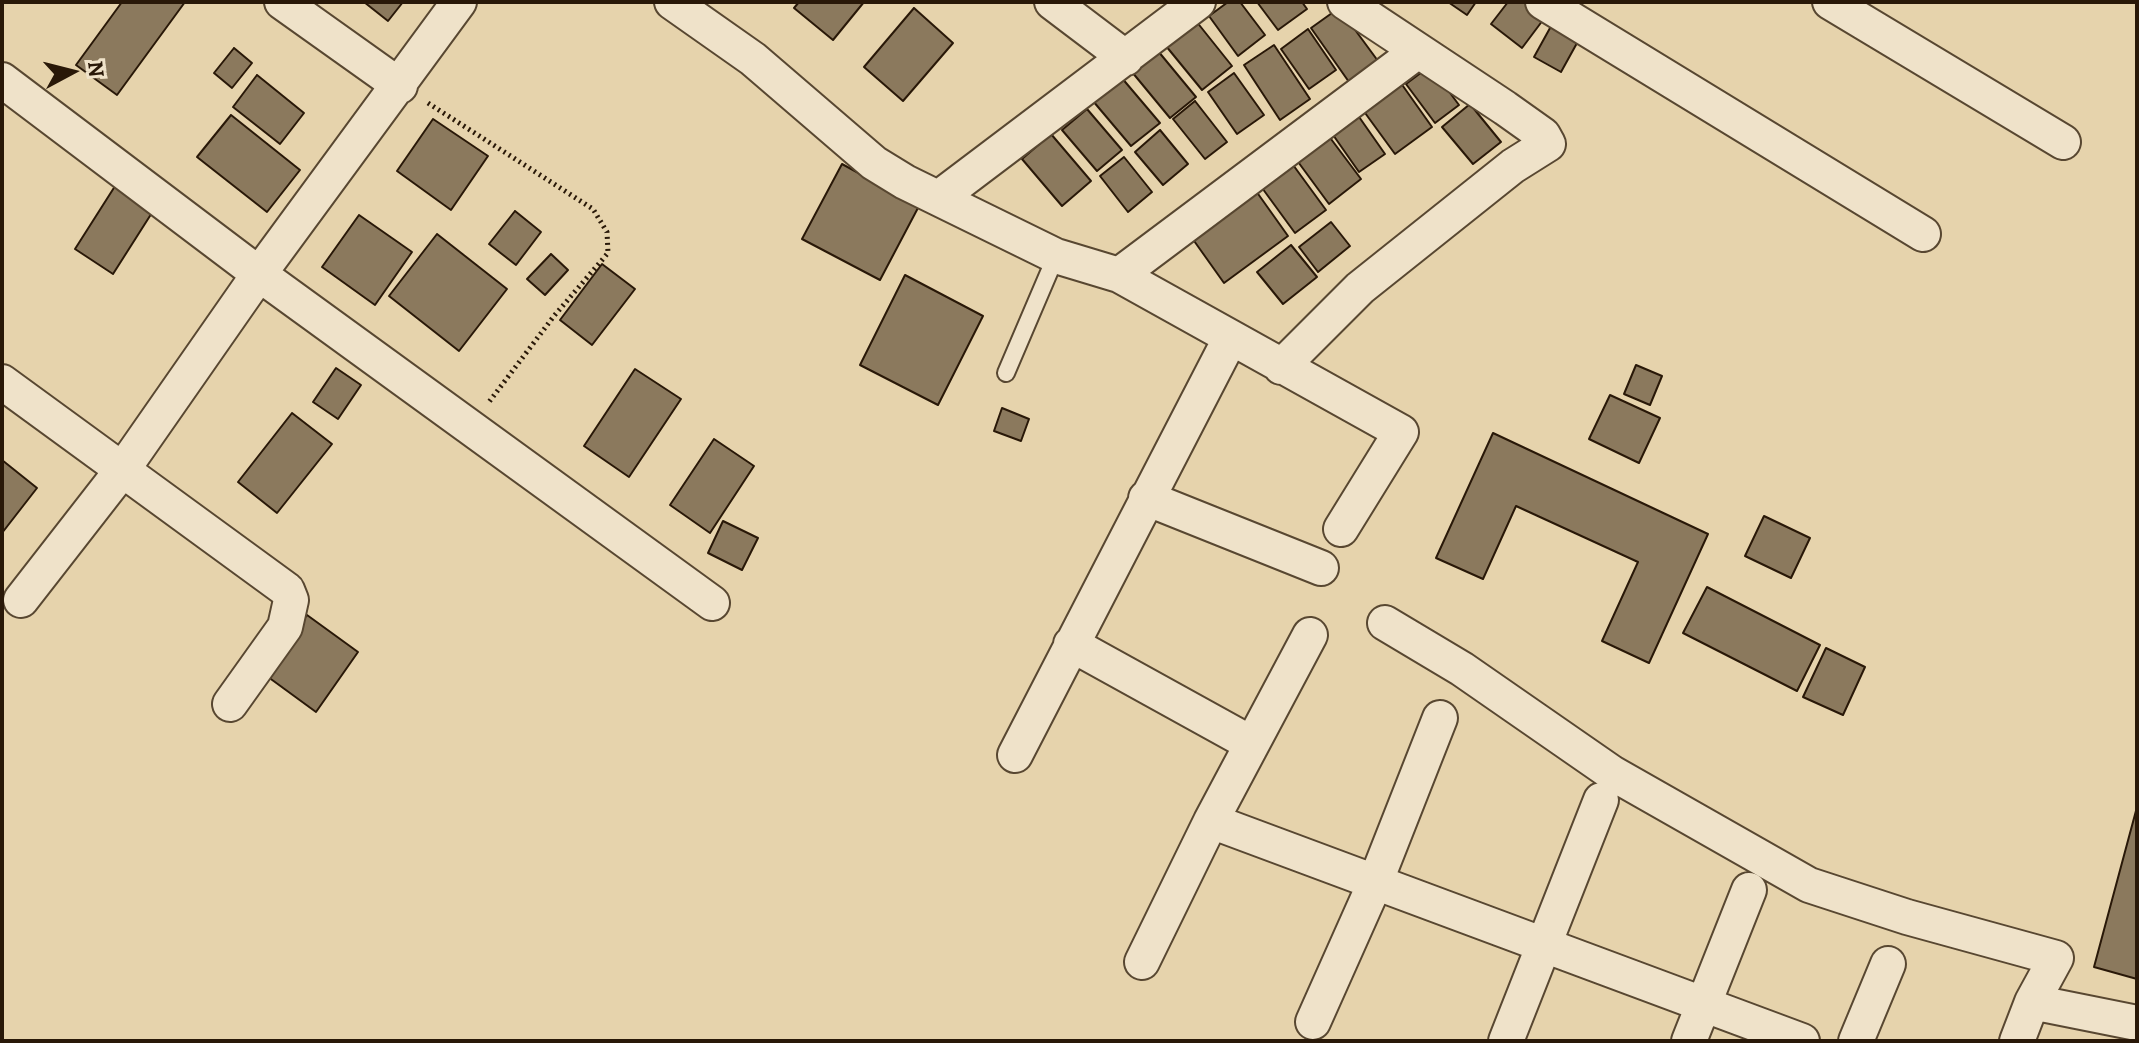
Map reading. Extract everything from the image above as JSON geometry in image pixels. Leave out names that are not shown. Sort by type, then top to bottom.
[{"type":"street","points":[[282,2],[400,86]]},
{"type":"street","points":[[21,600],[123,469],[259,274],[459,2]]},
{"type":"street","points":[[672,2],[753,59],[874,163],[921,191],[940,197],[1056,256],[1119,275],[1401,432],[1341,529]]},
{"type":"street","points":[[1052,2],[1126,58]]},
{"type":"street","points":[[940,197],[1198,2]]},
{"type":"street","points":[[1281,367],[1360,288],[1513,166],[1548,144],[1518,117],[1345,2]]},
{"type":"street","points":[[1830,2],[2063,142]]},
{"type":"street","points":[[1549,4],[1923,234]]},
{"type":"street","points":[[1119,275],[1418,51]]},
{"type":"street","points":[[2,80],[259,274],[712,603]]},
{"type":"street","points":[[1015,755],[1230,339]]},
{"type":"street","points":[[2,382],[287,590],[291,612],[285,627],[230,704]]},
{"type":"street","points":[[1146,498],[1321,568]]},
{"type":"street","points":[[1385,623],[1462,669],[1612,773],[1809,885],[1907,917],[2056,958],[2032,1002],[2017,1041]]},
{"type":"street","points":[[1142,962],[1211,821],[1310,635]]},
{"type":"street","points":[[1071,644],[1252,744]]},
{"type":"street","points":[[1313,1022],[1375,883],[1440,718]]},
{"type":"street","points":[[1506,1041],[1601,800]]},
{"type":"street","points":[[1211,821],[1802,1041]]},
{"type":"street","points":[[1689,1041],[1749,890]]},
{"type":"street","points":[[1856,1041],[1888,964]]},
{"type":"street","points":[[2032,1002],[2137,1023]]},
{"type":"lane","points":[[1006,373],[1056,256]]},
{"type":"path","points":[[400,86],[593,209],[607,232],[608,253],[554,316],[471,427]]},
{"type":"building","points":[[122,2],[185,2],[117,95],[76,65]]},
{"type":"building","points":[[364,2],[403,2],[388,21]]},
{"type":"building","points":[[799,2],[864,2],[833,40],[794,8]]},
{"type":"building","points":[[1228,2],[1240,2],[1265,35],[1238,56],[1209,16]]},
{"type":"building","points":[[1257,2],[1302,2],[1307,9],[1278,30]]},
{"type":"building","points":[[1448,2],[1476,2],[1467,15]]},
{"type":"building","points":[[1508,2],[1555,4],[1522,48],[1491,24]]},
{"type":"building","points":[[914,8],[953,43],[903,101],[864,67]]},
{"type":"building","points":[[1339,8],[1378,61],[1349,82],[1311,28]]},
{"type":"building","points":[[1555,19],[1582,34],[1561,72],[1534,57]]},
{"type":"building","points":[[1196,21],[1232,66],[1202,90],[1166,46]]},
{"type":"building","points":[[1308,29],[1336,70],[1309,89],[1281,49]]},
{"type":"building","points":[[1274,45],[1310,99],[1280,120],[1244,65]]},
{"type":"building","points":[[234,48],[252,63],[232,88],[214,73]]},
{"type":"building","points":[[1158,51],[1196,97],[1170,118],[1132,72]]},
{"type":"building","points":[[1430,66],[1459,105],[1435,123],[1406,84]]},
{"type":"building","points":[[1234,73],[1264,115],[1237,134],[1208,92]]},
{"type":"building","points":[[257,75],[304,113],[280,144],[233,107]]},
{"type":"building","points":[[1121,77],[1160,123],[1131,146],[1093,101]]},
{"type":"building","points":[[1398,79],[1432,127],[1395,154],[1360,106]]},
{"type":"building","points":[[1195,101],[1227,142],[1205,159],[1173,119]]},
{"type":"building","points":[[1470,104],[1501,142],[1473,164],[1442,127]]},
{"type":"building","points":[[1087,109],[1122,150],[1097,171],[1062,130]]},
{"type":"building","points":[[1357,114],[1385,154],[1359,172],[1331,132]]},
{"type":"building","points":[[231,115],[300,170],[267,212],[197,157]]},
{"type":"building","points":[[433,119],[488,156],[451,210],[397,171]]},
{"type":"building","points":[[1160,130],[1188,164],[1163,185],[1135,152]]},
{"type":"building","points":[[1325,131],[1361,179],[1329,204],[1293,155]]},
{"type":"building","points":[[1051,134],[1091,181],[1062,206],[1022,159]]},
{"type":"building","points":[[1124,157],[1152,192],[1128,212],[1100,176]]},
{"type":"building","points":[[1288,158],[1326,210],[1295,233],[1257,181]]},
{"type":"building","points":[[842,164],[919,206],[880,280],[802,239]]},
{"type":"building","points":[[117,183],[155,208],[113,274],[75,249]]},
{"type":"building","points":[[1256,191],[1288,236],[1224,283],[1192,238]]},
{"type":"building","points":[[515,211],[541,232],[516,265],[489,244]]},
{"type":"building","points":[[359,215],[412,252],[375,305],[322,267]]},
{"type":"building","points":[[1331,222],[1350,246],[1318,272],[1299,247]]},
{"type":"building","points":[[437,234],[507,289],[459,351],[389,296]]},
{"type":"building","points":[[1291,245],[1317,277],[1283,304],[1257,272]]},
{"type":"building","points":[[551,254],[568,270],[545,295],[527,279]]},
{"type":"building","points":[[602,264],[635,289],[592,345],[560,320]]},
{"type":"building","points":[[905,275],[983,316],[938,405],[860,365]]},
{"type":"building","points":[[1636,365],[1662,376],[1650,405],[1624,394]]},
{"type":"building","points":[[336,368],[361,385],[338,419],[313,402]]},
{"type":"building","points":[[635,369],[681,399],[629,477],[584,446]]},
{"type":"building","points":[[1610,395],[1660,418],[1639,463],[1589,439]]},
{"type":"building","points":[[1002,408],[1029,419],[1021,441],[994,431]]},
{"type":"building","points":[[292,413],[332,444],[277,513],[238,482]]},
{"type":"building","points":[[1493,433],[1708,534],[1649,663],[1602,641],[1638,562],[1516,506],[1483,579],[1436,558]]},
{"type":"building","points":[[714,439],[754,466],[710,533],[670,505]]},
{"type":"building","points":[[2,460],[37,488],[2,533]]},
{"type":"building","points":[[1764,516],[1810,538],[1791,578],[1745,556]]},
{"type":"building","points":[[723,521],[758,538],[742,570],[708,553]]},
{"type":"building","points":[[1707,587],[1820,645],[1797,691],[1683,633]]},
{"type":"building","points":[[307,615],[358,652],[316,712],[264,674]]},
{"type":"building","points":[[1826,648],[1865,667],[1843,715],[1803,697]]},
{"type":"building","points":[[2137,807],[2137,979],[2094,967]]}]
